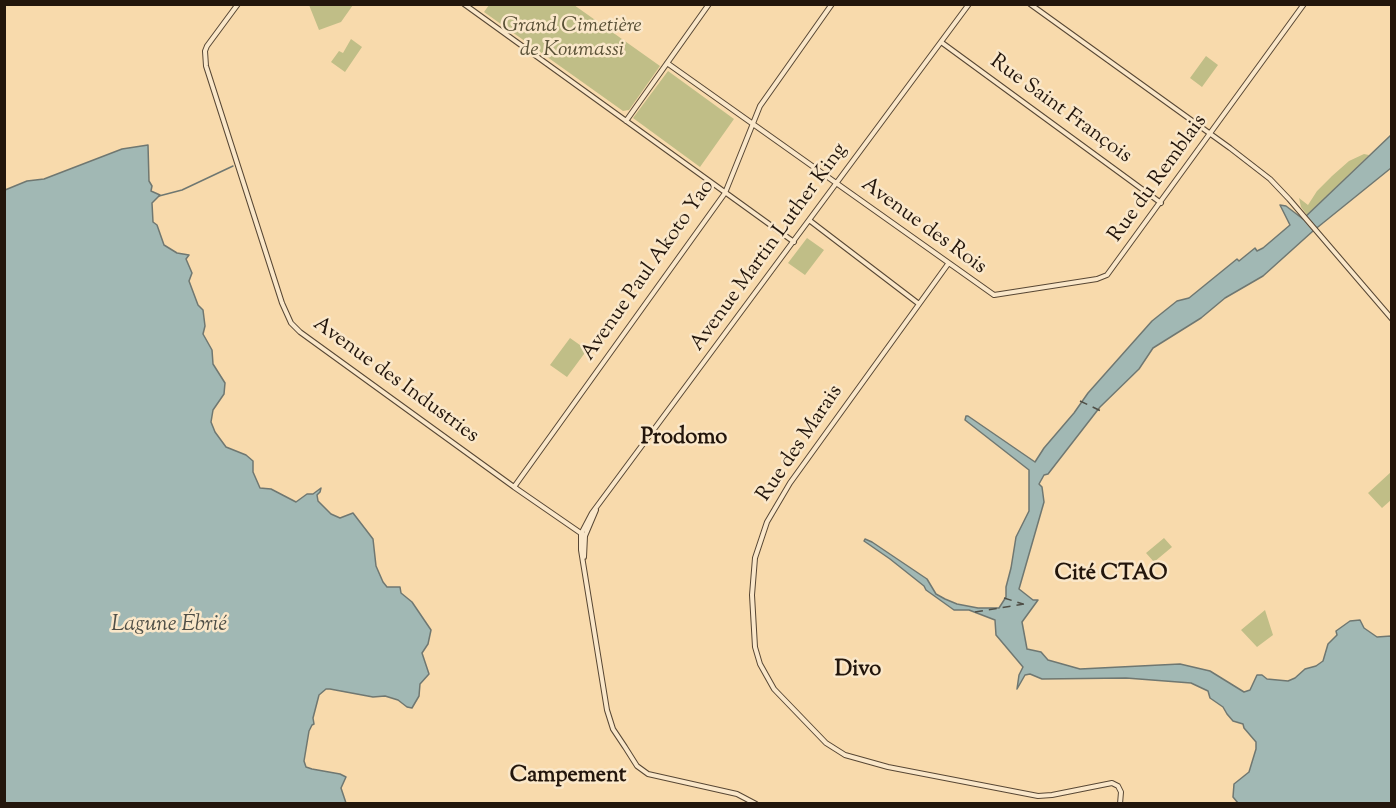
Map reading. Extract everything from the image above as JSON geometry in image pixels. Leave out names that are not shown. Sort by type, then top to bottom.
[{"type":"street","name":"Avenue des Industries","points":[[238,4],[207,46],[206,63],[288,318],[300,332],[583,535]]},
{"type":"street","points":[[464,4],[794,242]]},
{"type":"street","points":[[626,121],[709,4]]},
{"type":"street","name":"Avenue Paul Akoto Yao","points":[[514,487],[725,193],[760,106],[832,4]]},
{"type":"street","name":"Avenue Martin Luther King","points":[[756,804],[736,794],[657,777],[645,772],[637,766],[613,729],[607,710],[584,562],[583,535],[596,509],[969,4]]},
{"type":"street","points":[[1030,4],[1261,172],[1289,199],[1392,319]]},
{"type":"street","name":"Rue du Remblais","points":[[992,294],[1019,292],[1103,278],[1111,271],[1305,4]]},
{"type":"street","name":"Rue Saint François","points":[[941,42],[1161,202]]},
{"type":"street","name":"Avenue des Rois","points":[[667,63],[992,294]]},
{"type":"street","points":[[809,220],[920,304]]},
{"type":"street","name":"Rue des Marais","points":[[948,264],[790,483],[767,522],[755,558],[752,595],[755,647],[760,664],[774,689],[826,743],[836,751],[859,760],[1038,796],[1112,783],[1118,786],[1121,792],[1119,804]]},
{"type":"green space","points":[[309,4],[353,5],[341,22],[319,30]]},
{"type":"green space","name":"Grand Cimetière de Koumassi","points":[[489,5],[574,5],[660,66],[629,110],[623,111],[484,12]]},
{"type":"green space","points":[[351,39],[362,47],[345,72],[331,62],[339,51],[343,53]]},
{"type":"green space","points":[[1206,56],[1218,65],[1202,87],[1190,78]]},
{"type":"green space","name":"Grand Cimetière de Koumassi","points":[[668,71],[734,119],[700,167],[633,118]]},
{"type":"green space","points":[[1364,154],[1369,155],[1307,215],[1301,207],[1299,198],[1308,205],[1317,191],[1332,176],[1349,161]]},
{"type":"green space","points":[[807,238],[824,250],[805,275],[788,263]]},
{"type":"green space","points":[[570,338],[587,350],[567,377],[550,365]]},
{"type":"green space","points":[[1391,472],[1391,500],[1382,508],[1368,493]]},
{"type":"green space","points":[[1164,538],[1172,547],[1154,562],[1146,553]]},
{"type":"green space","points":[[1265,610],[1273,635],[1257,647],[1241,630]]},
{"type":"water","points":[[1391,135],[1391,168],[1313,231],[1263,276],[1225,298],[1201,318],[1153,348],[1139,369],[1100,407],[1039,484],[1042,487],[1044,502],[1019,589],[1033,600],[1038,600],[1022,622],[1027,649],[1041,652],[1048,660],[1080,669],[1180,664],[1210,671],[1244,692],[1250,690],[1257,675],[1262,675],[1267,679],[1288,681],[1305,669],[1316,666],[1323,661],[1328,644],[1337,635],[1336,631],[1350,621],[1360,620],[1364,628],[1377,637],[1391,636],[1391,803],[1238,803],[1233,797],[1234,784],[1249,772],[1256,742],[1243,724],[1233,721],[1223,707],[1210,698],[1208,691],[1191,683],[1126,678],[1042,679],[1030,674],[1025,675],[1017,689],[1023,667],[996,635],[995,620],[969,610],[954,610],[864,541],[865,539],[872,542],[927,579],[936,594],[945,599],[978,608],[999,608],[1006,597],[1016,537],[1029,511],[1029,470],[965,420],[966,416],[1035,462],[1088,393],[1152,321],[1177,301],[1189,298],[1237,259],[1239,261],[1255,248],[1257,251],[1263,248],[1290,225],[1280,205],[1286,206],[1303,219]]},
{"type":"water","name":"Lagune Ébrié","points":[[148,145],[151,191],[160,195],[152,203],[153,222],[157,225],[164,245],[177,253],[189,255],[186,259],[192,273],[189,281],[198,305],[203,310],[205,326],[203,334],[212,350],[213,364],[225,383],[224,394],[213,410],[211,422],[215,432],[226,447],[246,455],[253,461],[253,472],[260,488],[271,489],[296,502],[321,488],[317,495],[318,501],[331,514],[340,518],[353,513],[373,539],[376,566],[383,582],[387,587],[400,587],[401,593],[412,602],[431,630],[428,644],[422,653],[429,674],[420,684],[419,696],[412,708],[385,696],[373,697],[330,689],[326,689],[319,695],[304,761],[306,767],[346,777],[341,788],[346,803],[5,803],[5,190],[27,181],[44,179],[122,149]]},
{"type":"waterway","points":[[159,196],[182,190],[233,166]]},
{"type":"ferry route","points":[[1080,401],[1101,411]]},
{"type":"ferry route","points":[[1004,598],[1023,604]]},
{"type":"ferry route","points":[[975,612],[1024,604]]},
{"type":"district","name":"Prodomo","points":[[684,439]]},
{"type":"district","name":"Cité CTAO","points":[[1111,575]]},
{"type":"district","name":"Divo","points":[[858,671]]},
{"type":"district","name":"Campement","points":[[568,777]]}]
